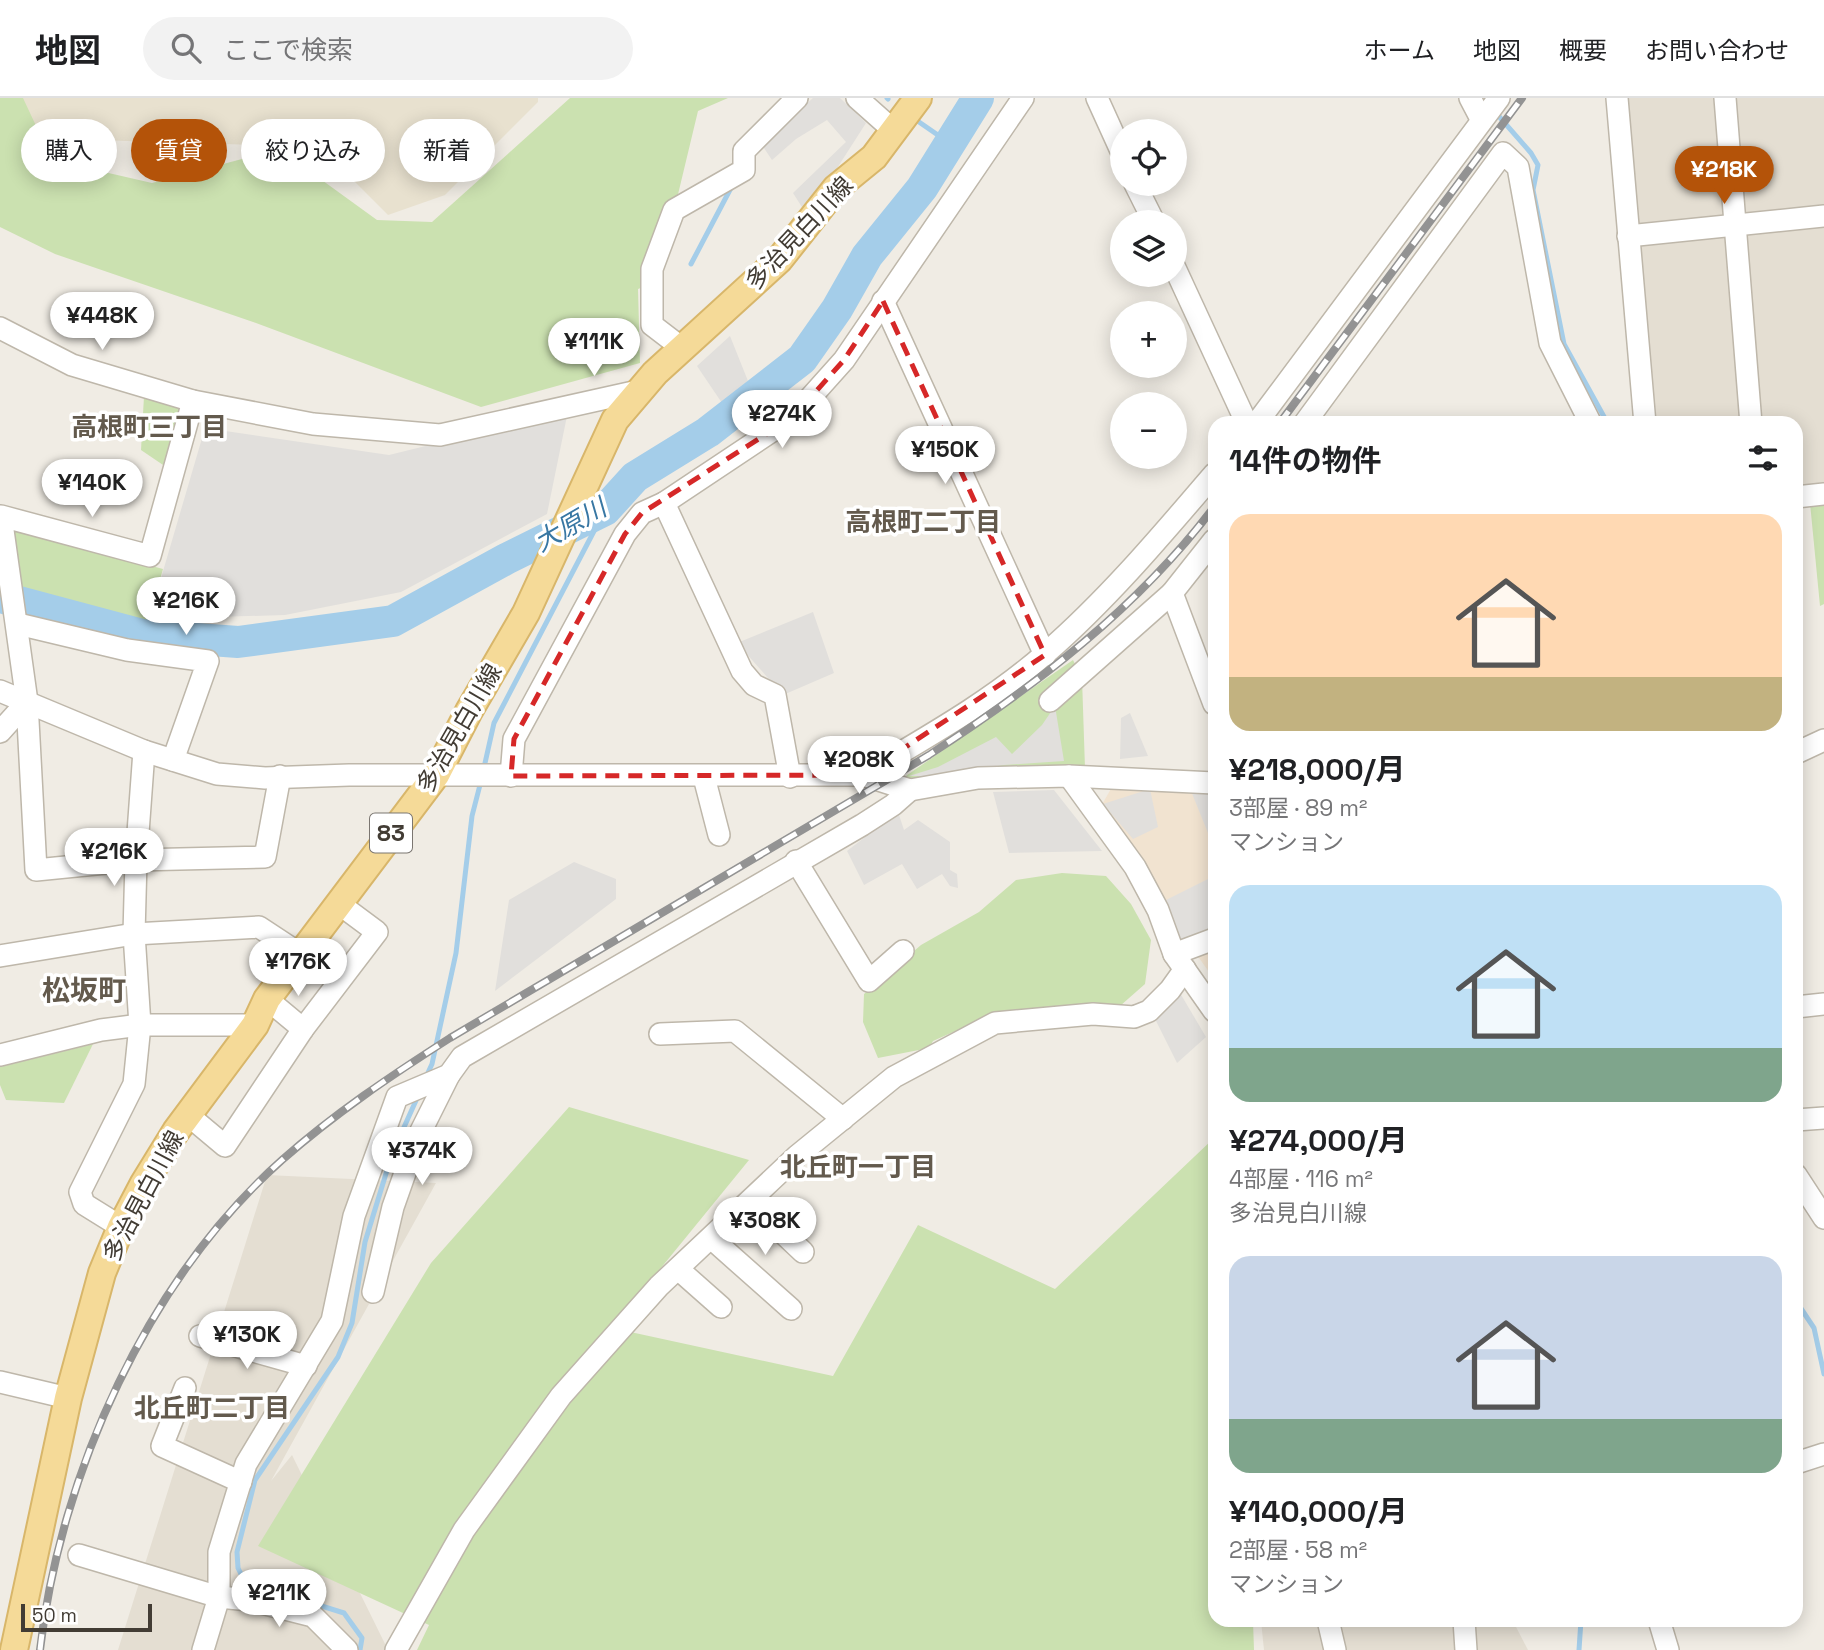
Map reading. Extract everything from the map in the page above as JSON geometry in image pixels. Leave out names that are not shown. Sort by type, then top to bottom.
[{"type":"main road","name":"多治見白川線","points":[[14,1650],[68,1398],[102,1273],[121,1227],[188,1115],[255,1025],[267,999],[436,775],[469,710],[526,613],[615,420],[638,391],[682,348],[779,260],[836,188],[874,157],[918,98]]},
{"type":"street","points":[[682,348],[652,325],[652,269],[674,210],[744,170],[744,150],[797,98]]},
{"type":"street","points":[[858,98],[893,130]]},
{"type":"street","points":[[506,776],[514,739],[625,534],[642,513],[664,503],[793,417],[844,360],[1023,98]]},
{"type":"street","points":[[1097,98],[1110,127]]},
{"type":"street","points":[[1469,98],[1481,119]]},
{"type":"street","points":[[1262,416],[1499,98]]},
{"type":"street","points":[[1617,98],[1643,416]]},
{"type":"street","points":[[1725,98],[1750,416]]},
{"type":"street","points":[[1310,416],[1503,153],[1518,167],[1550,343],[1587,416]]},
{"type":"street","points":[[1628,236],[1824,216]]},
{"type":"street","points":[[1184,287],[1243,416]]},
{"type":"street","points":[[883,301],[1045,654]]},
{"type":"street","points":[[0,328],[72,365],[193,401],[288,421],[440,435],[638,391]]},
{"type":"street","points":[[193,401],[150,556],[1,516],[27,702],[36,870],[136,860],[265,857],[280,776]]},
{"type":"street","points":[[863,775],[960,716],[1045,654],[1144,558],[1208,481]]},
{"type":"street","points":[[1803,496],[1824,494]]},
{"type":"street","points":[[664,503],[742,671],[754,685],[775,695],[790,777]]},
{"type":"street","points":[[1050,701],[1172,593],[1208,548]]},
{"type":"street","points":[[1172,593],[1208,688]]},
{"type":"street","points":[[18,624],[127,650],[208,661],[173,760]]},
{"type":"street","points":[[0,691],[144,751],[217,774],[265,778],[436,775],[863,775],[910,790],[978,778],[1069,776],[1208,783]]},
{"type":"street","points":[[0,732],[27,702]]},
{"type":"street","points":[[1803,750],[1824,740]]},
{"type":"street","points":[[121,1227],[84,1204],[80,1192],[134,1084],[140,1025],[134,934],[136,860],[144,751]]},
{"type":"street","points":[[1069,776],[1135,867],[1180,962],[1208,1002]]},
{"type":"street","points":[[704,777],[719,835]]},
{"type":"street","points":[[373,1292],[393,1207],[416,1139],[449,1075],[462,1057],[862,825],[893,806],[910,790]]},
{"type":"street","points":[[796,861],[869,981],[903,951]]},
{"type":"street","points":[[188,1115],[225,1146],[303,1029],[377,932],[338,903]]},
{"type":"street","points":[[0,956],[134,934],[259,927],[300,954]]},
{"type":"street","points":[[396,1650],[464,1530],[561,1396],[659,1286],[843,1119],[894,1077],[995,1023],[1093,1014],[1134,1017],[1149,1011],[1170,990],[1180,962],[1208,943]]},
{"type":"street","points":[[267,999],[303,1029]]},
{"type":"street","points":[[1803,1006],[1824,1004]]},
{"type":"street","points":[[0,1055],[101,1030],[140,1025],[255,1025]]},
{"type":"street","points":[[660,1034],[735,1031],[843,1119]]},
{"type":"street","points":[[203,1650],[219,1597],[219,1552],[246,1464],[332,1321],[354,1216],[397,1097],[449,1075]]},
{"type":"street","points":[[1803,1120],[1824,1118]]},
{"type":"street","points":[[1803,1186],[1824,1218]]},
{"type":"street","points":[[750,1202],[803,1252]]},
{"type":"street","points":[[711,1238],[791,1309]]},
{"type":"street","points":[[678,1269],[721,1307]]},
{"type":"street","points":[[200,1336],[306,1366]]},
{"type":"street","points":[[0,1382],[68,1398]]},
{"type":"street","points":[[185,1388],[162,1446],[241,1482]]},
{"type":"street","points":[[1803,1461],[1824,1454]]},
{"type":"street","points":[[79,1555],[219,1597],[249,1600],[313,1616],[335,1635],[347,1650]]},
{"type":"street","points":[[1330,1627],[1335,1650]]},
{"type":"street","points":[[1464,1627],[1466,1650]]},
{"type":"street","points":[[1661,1627],[1668,1650]]},
{"type":"highlighted area","points":[[883,301],[1045,655],[863,775],[511,776],[514,739],[625,534],[642,513],[793,417],[844,360]]},
{"type":"shaded area","points":[[17,98],[538,98],[538,102],[495,145],[495,119],[399,119],[399,182],[458,182],[445,195],[388,215],[355,182],[385,182],[385,119],[241,119],[241,145],[227,144],[227,119],[131,119],[131,141],[117,141],[117,119],[24,119]]},
{"type":"shaded area","points":[[813,98],[840,98],[866,123],[807,215],[793,193],[846,142],[827,120],[796,139],[772,160],[762,145]]},
{"type":"shaded area","points":[[1624,98],[1824,98],[1824,489],[1803,491],[1803,416],[1651,416]]},
{"type":"shaded area","points":[[730,336],[748,381],[722,403],[697,366]]},
{"type":"shaded area","points":[[568,411],[547,514],[401,592],[285,615],[149,619],[205,428],[389,455]]},
{"type":"shaded area","points":[[813,612],[834,673],[783,695],[737,643]]},
{"type":"shaded area","points":[[1055,706],[1064,761],[1004,765],[938,776],[909,776],[938,767],[996,737],[1012,754],[1042,725]]},
{"type":"shaded area","points":[[1130,713],[1148,756],[1120,759],[1121,718]]},
{"type":"shaded area","points":[[1112,787],[1208,792],[1208,971],[1160,903],[1100,808]]},
{"type":"shaded area","points":[[1150,789],[1158,827],[1133,839],[1103,804]]},
{"type":"shaded area","points":[[1054,790],[1102,851],[1009,853],[993,792]]},
{"type":"shaded area","points":[[1191,791],[1208,794],[1208,833]]},
{"type":"shaded area","points":[[898,812],[904,830],[918,820],[950,842],[950,870],[957,874],[958,888],[950,886],[942,874],[917,889],[902,864],[864,885],[847,851]]},
{"type":"shaded area","points":[[574,862],[616,879],[616,899],[495,991],[509,900]]},
{"type":"shaded area","points":[[1208,879],[1208,928],[1184,946],[1160,903]]},
{"type":"shaded area","points":[[1180,993],[1206,1037],[1177,1063],[1154,1017]]},
{"type":"shaded area","points":[[267,1175],[436,1183],[271,1481],[292,1455],[388,1650],[118,1650]]},
{"type":"shaded area","points":[[1262,1627],[1516,1627],[1528,1650],[1264,1650]]},
{"type":"green space","points":[[0,98],[23,98],[33,119],[21,119],[21,182],[117,182],[117,175],[131,178],[131,182],[227,182],[227,163],[241,159],[241,182],[325,182],[377,220],[432,222],[477,182],[495,182],[495,165],[570,98],[728,98],[698,111],[657,282],[638,289],[640,363],[481,407],[256,323],[55,254],[0,227]]},
{"type":"green space","points":[[144,396],[186,407],[169,469],[141,450]]},
{"type":"green space","points":[[1824,502],[1824,604],[1820,606],[1810,503]]},
{"type":"green space","points":[[10,528],[163,569],[147,624],[19,594]]},
{"type":"green space","points":[[1073,660],[1082,678],[1085,768],[925,780],[903,778]]},
{"type":"green space","points":[[1062,873],[1106,876],[1131,904],[1151,940],[1145,984],[1120,1006],[989,1016],[933,1041],[929,1048],[878,1058],[863,1022],[864,994],[921,945],[979,912],[1016,880]]},
{"type":"green space","points":[[93,1044],[64,1103],[6,1100],[0,1085],[0,1067]]},
{"type":"green space","points":[[569,1107],[749,1160],[612,1328],[833,1376],[918,1225],[1055,1289],[1208,1144],[1208,1627],[1253,1627],[1254,1650],[417,1650],[429,1625],[258,1546],[431,1263]]},
{"type":"waterway","name":"大原川","points":[[0,597],[142,635],[238,642],[393,621],[506,559],[605,510],[635,477],[708,432],[802,359],[837,309],[867,256],[922,188],[978,98]]},
{"type":"waterway","points":[[1496,113],[1538,165],[1533,190],[1564,344],[1604,416]]},
{"type":"waterway","points":[[919,122],[948,142]]},
{"type":"waterway","points":[[691,264],[732,186]]},
{"type":"waterway","points":[[483,772],[494,723],[605,510]]},
{"type":"waterway","points":[[426,1077],[432,1064],[456,953],[472,816],[481,781]]},
{"type":"waterway","points":[[360,1650],[362,1638],[344,1613],[245,1582],[238,1568],[237,1552],[255,1480],[338,1357],[352,1323],[365,1242],[392,1154],[418,1096]]},
{"type":"waterway","points":[[1803,1312],[1814,1328],[1824,1374]]},
{"type":"waterway","points":[[1579,1650],[1581,1627]]},
{"type":"railway","points":[[1285,416],[1522,98]]},
{"type":"railway","points":[[40,1650],[51,1583],[67,1516],[90,1449],[118,1384],[152,1321],[190,1262],[234,1208],[282,1160],[364,1096],[450,1038],[969,729],[1045,673],[1118,612],[1152,579],[1208,514]]},
{"type":"district","name":"高根町三丁目","points":[[149,427]]},
{"type":"district","name":"高根町二丁目","points":[[923,522]]},
{"type":"district","name":"松坂町","points":[[84,990]]},
{"type":"district","name":"北丘町一丁目","points":[[858,1167]]},
{"type":"district","name":"北丘町二丁目","points":[[212,1408]]}]
